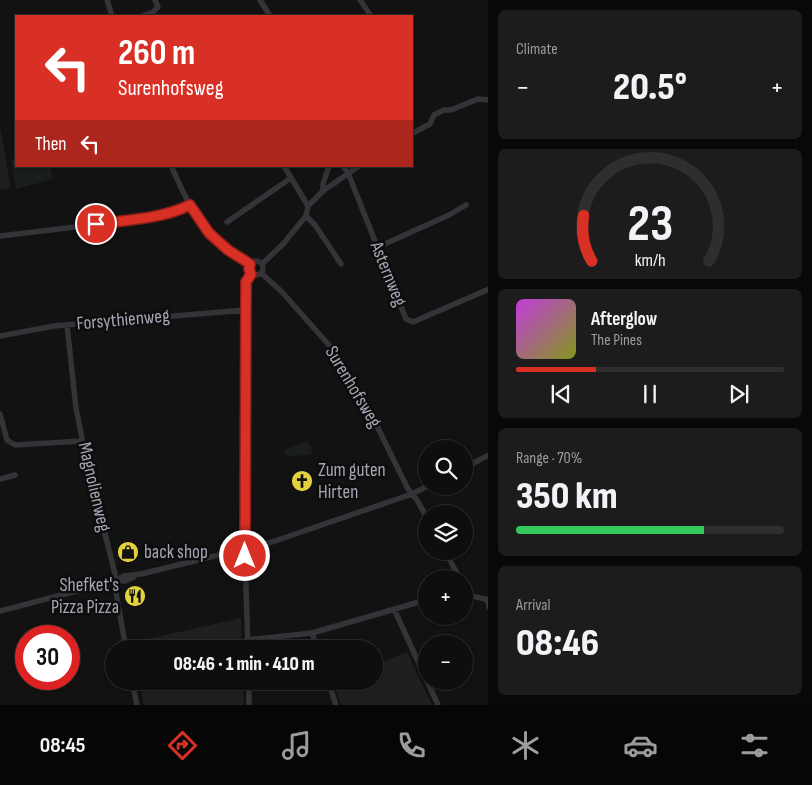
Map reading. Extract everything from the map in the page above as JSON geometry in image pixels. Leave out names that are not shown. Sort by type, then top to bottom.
[{"type":"street","points":[[106,0],[112,15]]},
{"type":"street","points":[[145,15],[153,12],[158,7],[155,0]]},
{"type":"street","points":[[260,0],[269,15]]},
{"type":"street","points":[[360,0],[370,15]]},
{"type":"street","points":[[413,133],[430,124],[434,115],[444,110],[451,110],[478,99],[488,100]]},
{"type":"street","points":[[171,167],[190,205],[209,233],[228,250],[250,264]]},
{"type":"street","points":[[285,167],[308,206]]},
{"type":"street","points":[[323,191],[323,184],[329,167]]},
{"type":"street","name":"Asternweg","points":[[344,167],[348,173],[406,319],[413,322],[488,289]]},
{"type":"street","points":[[251,274],[261,273],[262,264],[306,216],[308,206],[323,191],[357,167]]},
{"type":"street","points":[[228,222],[291,178]]},
{"type":"street","points":[[0,236],[151,218],[190,205]]},
{"type":"street","points":[[378,247],[449,215],[466,205]]},
{"type":"street","points":[[306,216],[315,225],[341,264]]},
{"type":"street","points":[[250,264],[256,261],[262,264]]},
{"type":"street","points":[[250,264],[251,274]]},
{"type":"street","name":"Surenhofsweg","points":[[261,273],[281,291],[336,354],[370,412],[412,494],[420,505]]},
{"type":"street","points":[[251,274],[246,282],[245,549],[247,640],[312,633],[418,602]]},
{"type":"street","name":"Forsythienweg","points":[[0,336],[67,325],[246,310]]},
{"type":"street","name":"Magnolienweg","points":[[67,325],[76,408],[115,574],[125,640]]},
{"type":"street","points":[[0,414],[7,440],[15,445],[83,441]]},
{"type":"street","points":[[473,463],[488,455]]},
{"type":"street","points":[[0,479],[15,475]]},
{"type":"street","points":[[0,611],[115,581],[124,576],[141,574],[272,542],[418,491]]},
{"type":"street","points":[[473,595],[487,600],[488,607]]},
{"type":"street","points":[[394,609],[418,661]]},
{"type":"street","points":[[312,633],[314,640]]},
{"type":"street","points":[[134,690],[137,705]]},
{"type":"street","points":[[249,690],[249,705]]},
{"type":"street","points":[[331,690],[336,705]]},
{"type":"street","points":[[431,690],[438,705]]},
{"type":"shaded area","points":[[0,127],[11,188],[0,190]]},
{"type":"shaded area","points":[[15,159],[15,167],[50,167],[53,179],[16,189],[11,160]]},
{"type":"shaded area","points":[[308,441],[313,454],[286,457],[284,450]]},
{"type":"shaded area","points":[[241,618],[242,640],[143,640]]},
{"type":"shaded area","points":[[407,652],[418,675],[418,690],[425,690],[432,705],[341,705],[336,690],[383,690],[383,661]]},
{"type":"shaded area","points":[[141,690],[243,690],[244,705],[144,705]]},
{"type":"place","name":"Zum guten Hirten","points":[[302,481]]},
{"type":"place","name":"back shop","points":[[128,552]]},
{"type":"place","name":"Shefket's Pizza Pizza","points":[[135,596]]},
{"type":"route","points":[[96,224],[151,218],[190,205],[209,233],[228,250],[250,264],[251,274],[246,282],[245,556]]}]
